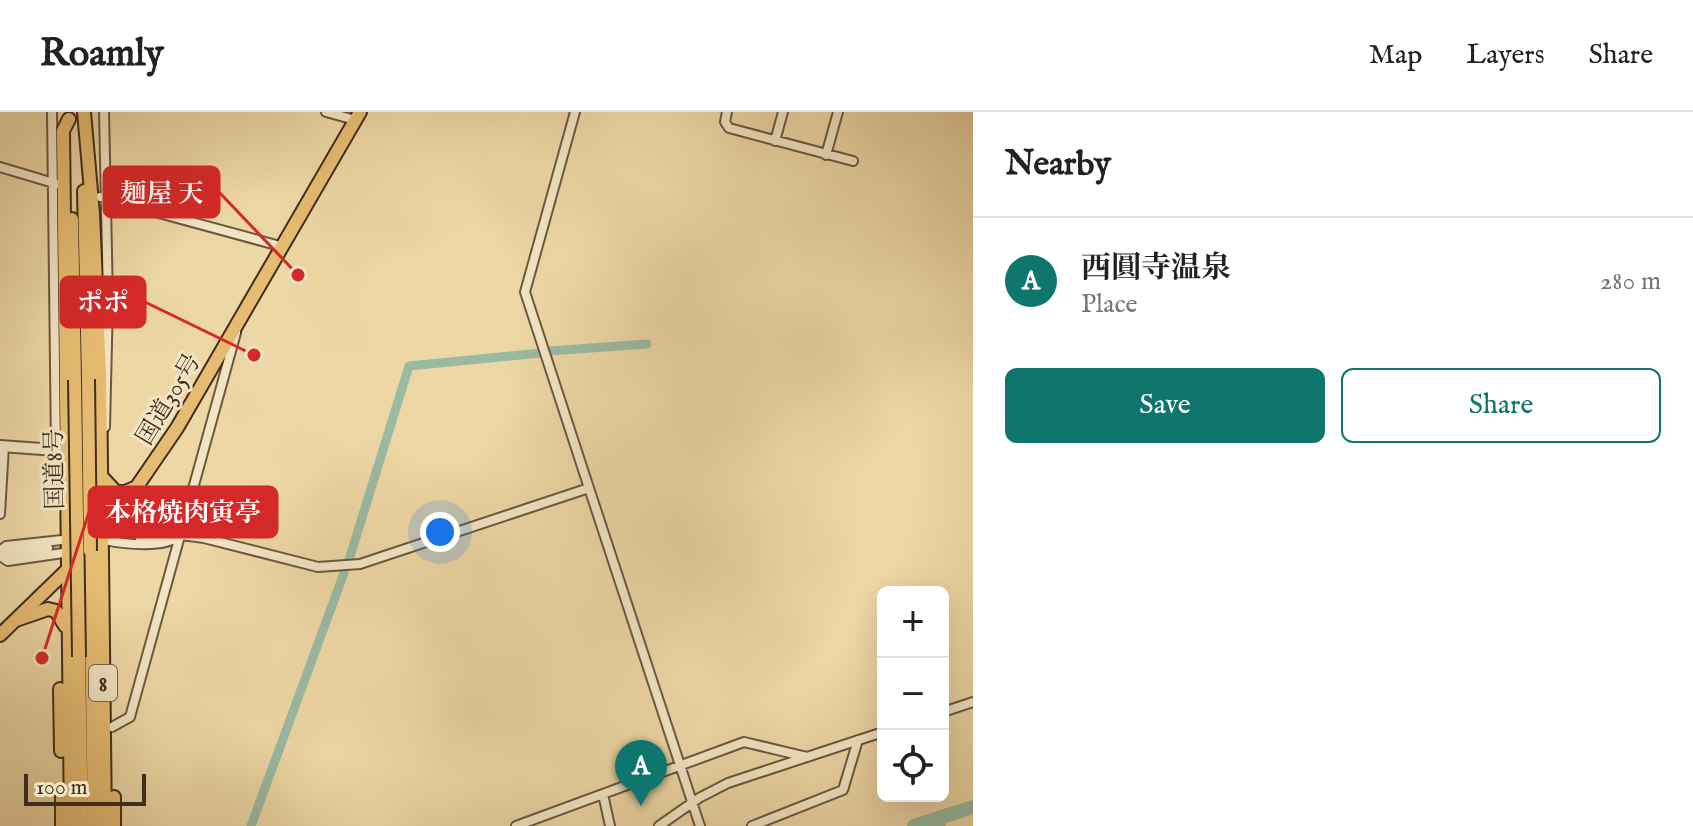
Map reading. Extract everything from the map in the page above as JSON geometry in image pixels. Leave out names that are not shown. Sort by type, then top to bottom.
[{"type":"main road","name":"国道8号","points":[[82,826],[85,658],[81,379],[83,112]]},
{"type":"main road","name":"8","points":[[83,112],[94,228],[101,443],[105,826]]},
{"type":"main road","name":"国道8号","points":[[69,115],[81,379]]},
{"type":"main road","name":"8","points":[[69,115],[63,131],[71,826]]},
{"type":"main road","name":"国道305号","points":[[0,635],[101,539],[139,486],[177,428],[357,116]]},
{"type":"main road","points":[[102,477],[116,492],[139,486]]},
{"type":"main road","points":[[101,582],[109,606],[114,826]]},
{"type":"main road","points":[[16,620],[48,609],[56,611],[63,620],[67,642],[60,678],[62,826]]},
{"type":"main road","name":"国道8号","points":[[85,658],[94,826]]},
{"type":"street","points":[[52,112],[56,184],[56,450],[66,510]]},
{"type":"street","points":[[101,443],[107,418],[104,112]]},
{"type":"street","points":[[326,112],[357,116]]},
{"type":"street","points":[[575,112],[525,292],[700,826]]},
{"type":"street","points":[[727,112],[725,122],[729,128],[853,161]]},
{"type":"street","points":[[775,141],[783,112]]},
{"type":"street","points":[[826,155],[838,112]]},
{"type":"street","points":[[0,167],[56,184]]},
{"type":"street","points":[[103,198],[280,246]]},
{"type":"street","points":[[112,727],[130,717],[239,321]]},
{"type":"street","points":[[0,514],[2,446],[56,450]]},
{"type":"street","points":[[140,538],[181,535],[318,567],[360,564],[589,488]]},
{"type":"street","points":[[0,554],[6,546],[66,538],[101,539],[127,544],[174,541],[181,535]]},
{"type":"street","points":[[0,554],[8,561],[66,554],[101,539]]},
{"type":"street","points":[[0,554],[48,548]]},
{"type":"street","points":[[949,710],[973,702]]},
{"type":"street","points":[[659,826],[728,783],[877,734]]},
{"type":"street","points":[[752,826],[843,790],[858,740]]},
{"type":"street","points":[[516,826],[744,742],[807,757]]},
{"type":"street","points":[[603,794],[610,826]]},
{"type":"waterway","points":[[549,351],[647,344]]},
{"type":"waterway","points":[[348,563],[409,366],[540,353]]},
{"type":"waterway","points":[[251,826],[344,573]]},
{"type":"waterway","points":[[914,826],[973,807]]},
{"type":"waterway","points":[[941,826],[942,817]]},
{"type":"tunnel","points":[[117,540],[140,538]]},
{"type":"tunnel","points":[[48,548],[71,545]]},
{"type":"place","name":"麺屋 天","points":[[298,275]]},
{"type":"place","name":"ポポ","points":[[254,355]]},
{"type":"place","name":"本格焼肉寅亭","points":[[42,658]]},
{"type":"place","name":"西圓寺温泉","points":[[641,806]]}]
